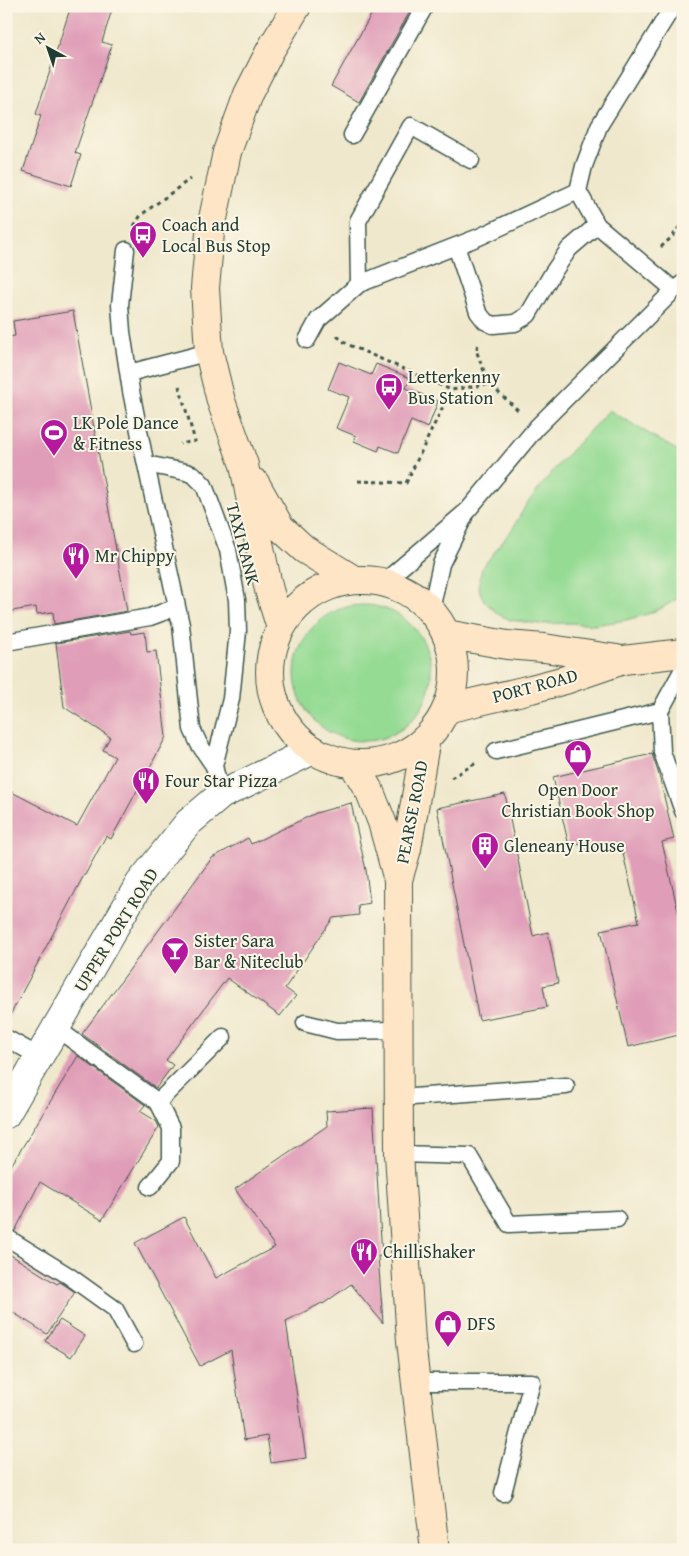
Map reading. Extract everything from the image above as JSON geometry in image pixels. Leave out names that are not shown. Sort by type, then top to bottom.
[{"type":"main road","points":[[281,628],[269,590],[244,465],[221,401],[209,352],[206,315],[207,257],[212,217],[227,152],[248,94],[271,49],[297,6]]},
{"type":"main road","points":[[244,465],[280,527],[304,548],[354,580]]},
{"type":"main road","points":[[354,580],[384,582],[419,598],[431,610],[446,634],[452,651],[455,669],[452,691],[446,709],[438,725],[426,738],[412,750],[395,758],[372,763],[353,764],[332,759],[313,750],[292,733],[281,717],[274,699],[270,678],[272,652],[281,628],[291,612],[305,599],[327,586],[354,580]]},
{"type":"main road","name":"PORT ROAD","points":[[446,634],[506,645],[544,648],[623,660]]},
{"type":"main road","name":"PORT ROAD","points":[[446,709],[557,682],[623,660],[683,653]]},
{"type":"main road","name":"PEARSE ROAD","points":[[398,880],[407,849],[426,738]]},
{"type":"main road","name":"PEARSE ROAD","points":[[353,764],[370,792],[382,822],[398,880]]},
{"type":"main road","points":[[398,880],[399,1154],[412,1340],[435,1550]]},
{"type":"street","name":"UPPER PORT ROAD","points":[[6,1114],[140,883],[188,823],[221,795],[313,750]]},
{"type":"lane","points":[[352,135],[425,6]]},
{"type":"lane","points":[[384,582],[468,510],[537,427],[678,287],[643,265],[597,225],[578,191],[584,166],[599,126],[673,6]]},
{"type":"lane","points":[[360,284],[358,221],[411,126],[471,160]]},
{"type":"lane","points":[[306,340],[318,320],[360,284],[478,237],[578,191]]},
{"type":"lane","points":[[456,246],[478,312],[485,321],[493,325],[515,323],[528,315],[569,249],[597,225]]},
{"type":"lane","points":[[126,250],[120,305],[131,391],[177,608],[185,656],[192,729],[199,744],[214,766],[221,795]]},
{"type":"lane","points":[[129,373],[209,352]]},
{"type":"lane","name":"TAXI RANK","points":[[146,464],[186,472],[194,475],[204,485],[228,550],[237,600],[238,631],[231,699],[214,766]]},
{"type":"lane","points":[[431,610],[441,564],[468,510]]},
{"type":"lane","points":[[6,642],[150,617],[177,608]]},
{"type":"lane","points":[[683,669],[660,711],[662,752],[683,810]]},
{"type":"lane","points":[[496,751],[660,711]]},
{"type":"lane","points":[[305,1023],[337,1031],[398,1030]]},
{"type":"lane","points":[[56,1028],[158,1102],[171,1128],[171,1161],[150,1187]]},
{"type":"lane","points":[[158,1102],[223,1037]]},
{"type":"lane","points":[[6,1038],[40,1057]]},
{"type":"lane","points":[[399,1098],[566,1086]]},
{"type":"lane","points":[[399,1154],[469,1156],[509,1224],[617,1220]]},
{"type":"lane","points":[[6,1237],[69,1276],[115,1309],[134,1344]]},
{"type":"lane","points":[[416,1382],[532,1382],[503,1493]]},
{"type":"path","points":[[126,250],[129,232],[140,215],[227,152]]},
{"type":"path","points":[[643,265],[672,236],[683,221]]},
{"type":"path","points":[[318,320],[347,344],[451,390],[489,384]]},
{"type":"path","points":[[485,321],[476,350],[489,384],[537,427]]},
{"type":"path","points":[[173,361],[195,441],[179,444]]},
{"type":"path","points":[[358,481],[406,482],[451,390]]},
{"type":"path","points":[[416,800],[496,751]]},
{"type":"green space","points":[[609,410],[683,454],[683,595],[648,614],[595,625],[570,623],[539,624],[510,620],[498,614],[484,601],[478,587],[482,568],[513,528],[526,505],[557,466]]},
{"type":"green space","points":[[363,605],[389,610],[401,616],[411,625],[420,635],[426,647],[431,673],[426,699],[420,711],[411,721],[401,730],[389,736],[363,741],[337,736],[325,730],[315,721],[306,711],[300,699],[295,673],[300,647],[306,635],[315,625],[325,616],[337,610]]},
{"type":"building","points":[[71,6],[113,6],[102,42],[112,45],[75,153],[81,155],[71,186],[23,171],[41,116],[36,114]]},
{"type":"building","points":[[376,6],[413,6],[359,102],[331,86]]},
{"type":"building","points":[[73,311],[127,611],[54,624],[53,612],[37,614],[36,607],[6,612],[6,337],[15,336],[13,321]]},
{"type":"building","name":"Letterkenny Bus Station","points":[[339,362],[371,375],[376,364],[410,378],[406,388],[438,401],[428,428],[411,421],[398,453],[380,446],[378,451],[354,441],[356,436],[336,428],[349,397],[328,389]]},
{"type":"building","points":[[130,631],[131,634],[145,632],[147,652],[156,651],[166,737],[111,839],[106,836],[84,875],[6,1023],[6,789],[77,826],[115,757],[103,750],[110,737],[64,707],[56,643]]},
{"type":"building","points":[[652,754],[659,775],[674,839],[662,842],[683,933],[683,1034],[628,1047],[601,930],[639,922],[621,845],[583,853],[580,843],[569,846],[553,777]]},
{"type":"building","name":"Gleneany House","points":[[505,794],[533,936],[548,932],[558,983],[543,986],[547,1007],[479,1020],[437,808]]},
{"type":"building","points":[[351,803],[366,870],[370,903],[358,905],[359,915],[333,918],[285,988],[296,996],[280,1016],[227,978],[166,1060],[173,1065],[156,1088],[82,1034],[212,858],[248,838],[251,844],[316,813]]},
{"type":"building","points":[[78,1056],[145,1105],[140,1111],[156,1121],[159,1127],[102,1220],[40,1182],[15,1231],[6,1227],[6,1174]]},
{"type":"building","points":[[373,1108],[382,1256],[378,1256],[383,1323],[351,1284],[323,1304],[286,1321],[306,1458],[271,1463],[267,1436],[244,1440],[231,1350],[200,1366],[135,1243],[184,1217],[216,1278],[275,1247],[235,1189],[327,1126],[326,1111]]},
{"type":"building","points":[[6,1252],[57,1284],[60,1282],[75,1292],[47,1334],[6,1308]]},
{"type":"building","points":[[60,1320],[85,1336],[71,1357],[45,1341]]},
{"type":"place","name":"Coach and Local Bus Stop","points":[[143,259]]},
{"type":"place","name":"Letterkenny Bus Station","points":[[389,411]]},
{"type":"place","name":"LK Pole Dance & Fitness","points":[[54,457]]},
{"type":"place","name":"Mr Chippy","points":[[76,580]]},
{"type":"place","name":"Open Door Christian Book Shop","points":[[578,778]]},
{"type":"place","name":"Four Star Pizza","points":[[146,805]]},
{"type":"place","name":"Gleneany House","points":[[485,870]]},
{"type":"place","name":"Sister Sara Bar & Niteclub","points":[[175,975]]},
{"type":"place","name":"ChilliShaker","points":[[364,1276]]},
{"type":"place","name":"DFS","points":[[448,1348]]}]
